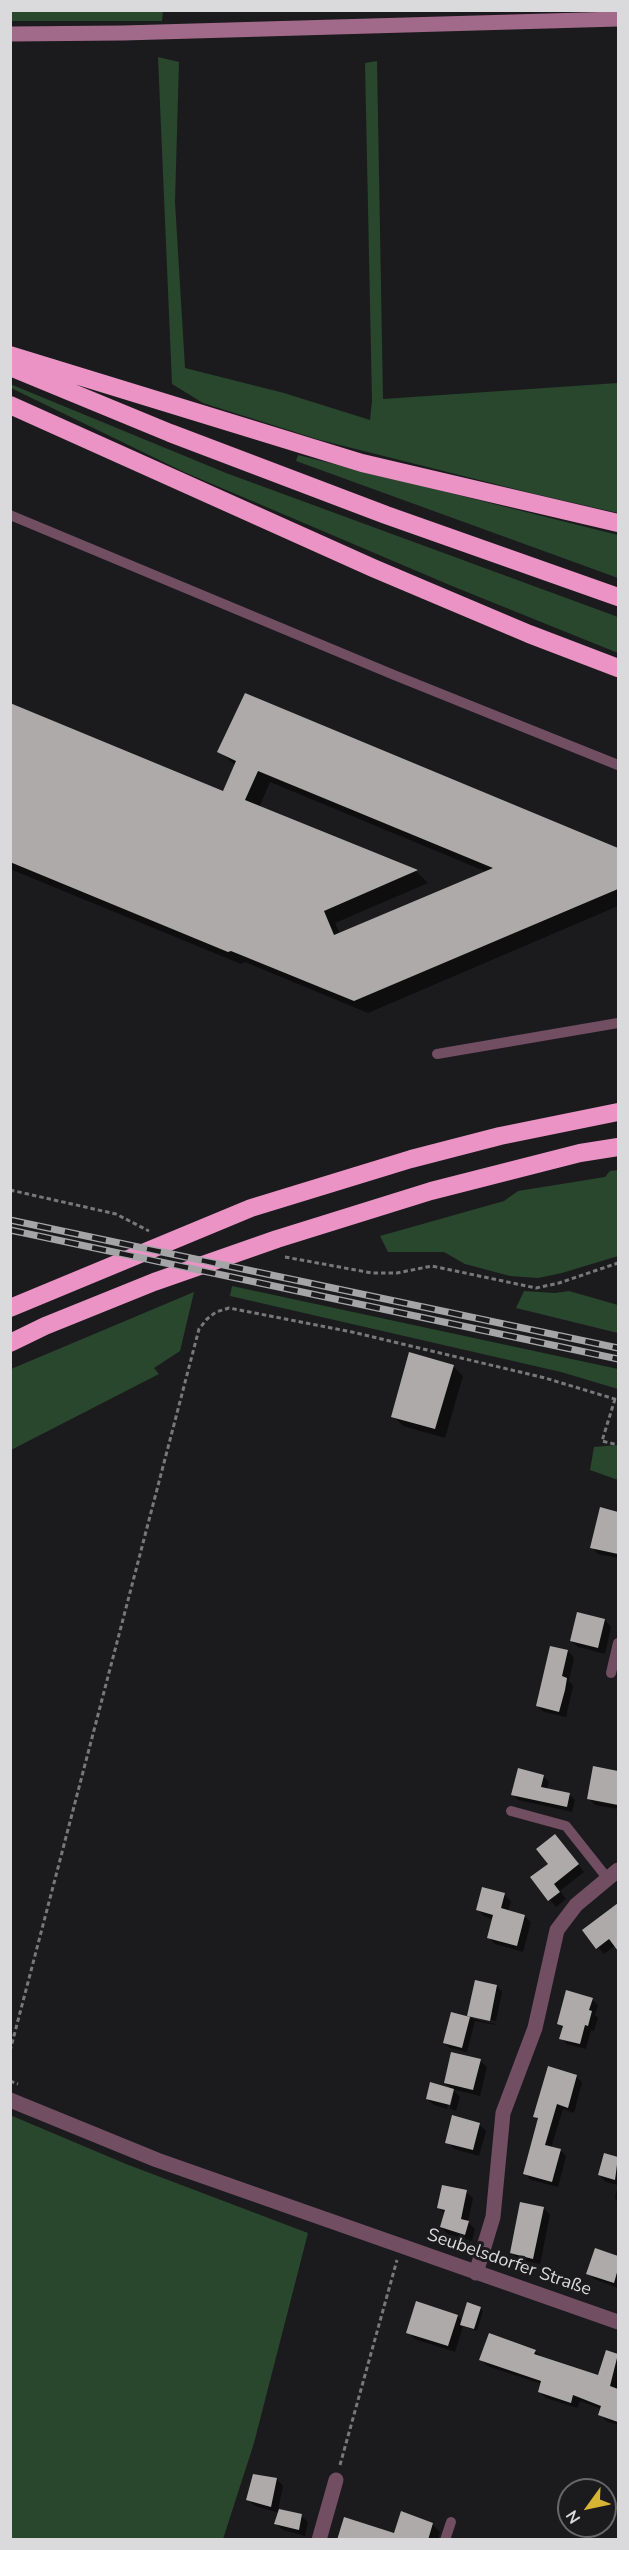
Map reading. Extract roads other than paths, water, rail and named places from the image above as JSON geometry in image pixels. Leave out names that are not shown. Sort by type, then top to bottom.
[{"type":"highway","points":[[10,355],[362,463],[618,523]]},
{"type":"highway","points":[[10,367],[170,434],[343,499],[618,597]]},
{"type":"highway","points":[[10,405],[373,568],[529,634],[618,668]]},
{"type":"highway","points":[[529,634],[618,681]]},
{"type":"highway","points":[[10,1308],[251,1208],[411,1159],[500,1136],[618,1112]]},
{"type":"highway","points":[[10,1343],[45,1326],[154,1282],[279,1247],[431,1191],[580,1153],[618,1147]]},
{"type":"main road","points":[[10,34],[182,32],[618,20]]},
{"type":"street","points":[[476,2273],[493,2217],[503,2113],[535,2028],[557,1930],[576,1905],[613,1875]]},
{"type":"street","name":"Seubelsdorfer Straße","points":[[10,2100],[158,2160],[618,2322]]},
{"type":"street","points":[[319,2540],[336,2480]]},
{"type":"lane","points":[[10,515],[405,680],[618,765]]},
{"type":"lane","points":[[437,1054],[618,1023]]},
{"type":"lane","points":[[611,1673],[618,1643]]},
{"type":"lane","points":[[511,1811],[566,1826],[613,1875]]},
{"type":"lane","points":[[445,2540],[451,2522]]},
{"type":"railway","points":[[10,1220],[618,1348]]},
{"type":"railway","points":[[10,1230],[618,1359]]}]
